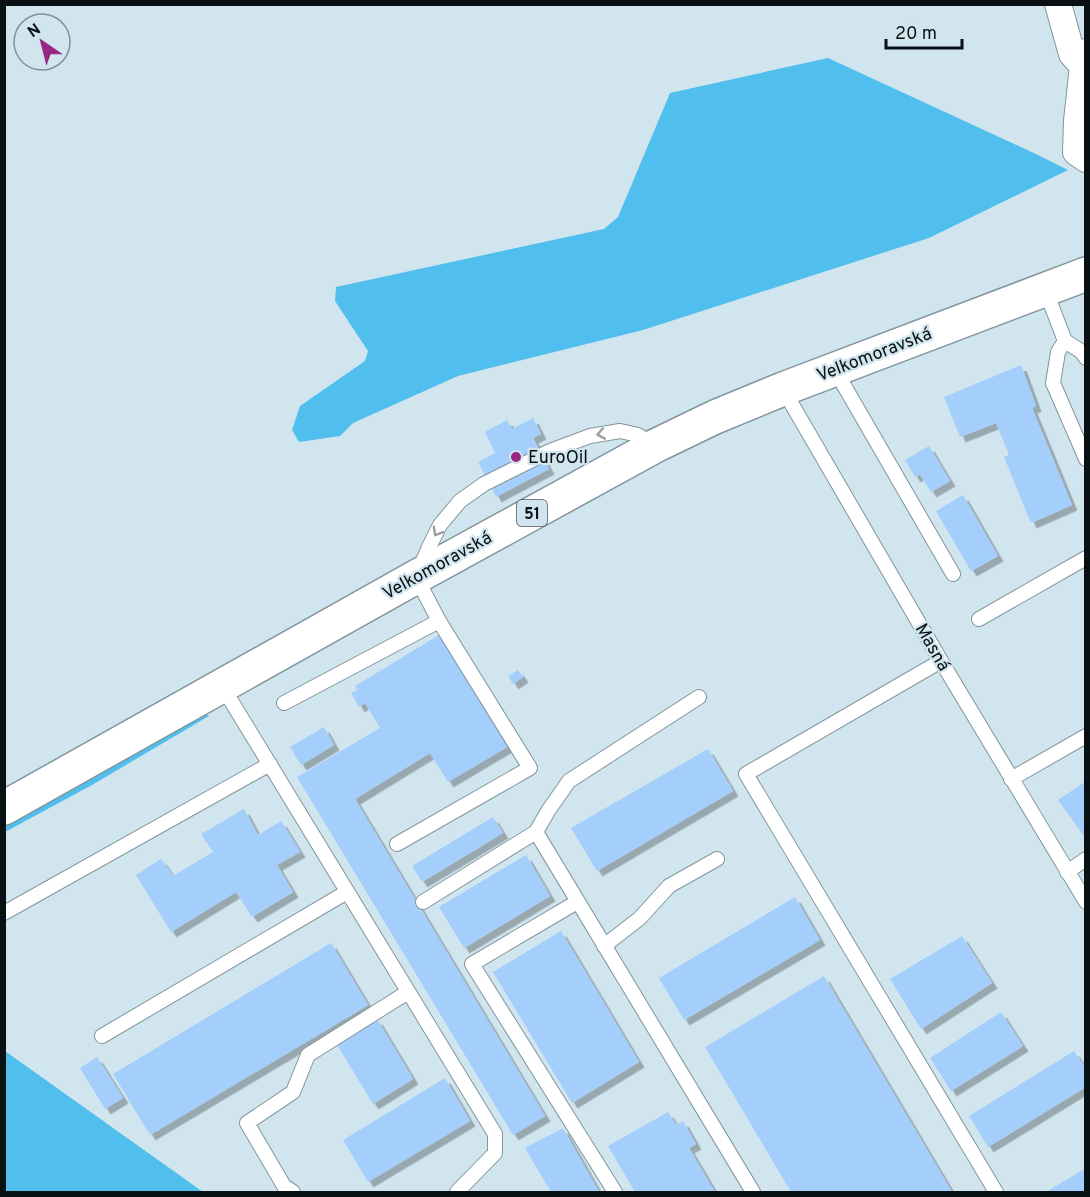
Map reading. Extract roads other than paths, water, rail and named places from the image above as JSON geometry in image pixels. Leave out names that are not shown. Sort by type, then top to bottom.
[{"type":"main road","name":"Velkomoravská","points":[[4,808],[655,446],[716,417],[783,390],[1086,274]]},
{"type":"street","points":[[1058,4],[1072,54],[1084,59],[1076,152],[1086,159]]},
{"type":"lane","points":[[1045,289],[1065,341],[1082,352],[1086,358]]},
{"type":"lane","points":[[1065,341],[1058,352],[1053,383],[1086,459]]},
{"type":"lane","points":[[835,370],[952,574]]},
{"type":"lane","name":"Masná","points":[[783,390],[941,661],[1086,902]]},
{"type":"lane","points":[[397,844],[530,768],[439,621],[416,577],[440,525],[459,501],[484,484],[550,452],[590,436],[620,431],[638,435],[655,446]]},
{"type":"lane","points":[[979,619],[1086,558]]},
{"type":"lane","points":[[284,703],[439,621]]},
{"type":"lane","points":[[941,661],[746,774],[996,1192]]},
{"type":"lane","points":[[222,686],[495,1134],[495,1153],[457,1192]]},
{"type":"lane","points":[[423,902],[536,832],[569,781],[699,697]]},
{"type":"lane","points":[[1011,779],[1086,736]]},
{"type":"lane","points":[[4,913],[270,764]]},
{"type":"lane","points":[[536,832],[753,1192]]},
{"type":"lane","points":[[604,946],[640,918],[669,886],[717,859]]},
{"type":"lane","points":[[1067,872],[1086,859]]},
{"type":"lane","points":[[102,1036],[347,892]]},
{"type":"lane","points":[[577,902],[472,964],[615,1192]]},
{"type":"lane","points":[[293,1192],[284,1186],[247,1123],[293,1092],[308,1055],[408,992]]},
{"type":"place","name":"EuroOil","points":[[516,457]]}]
